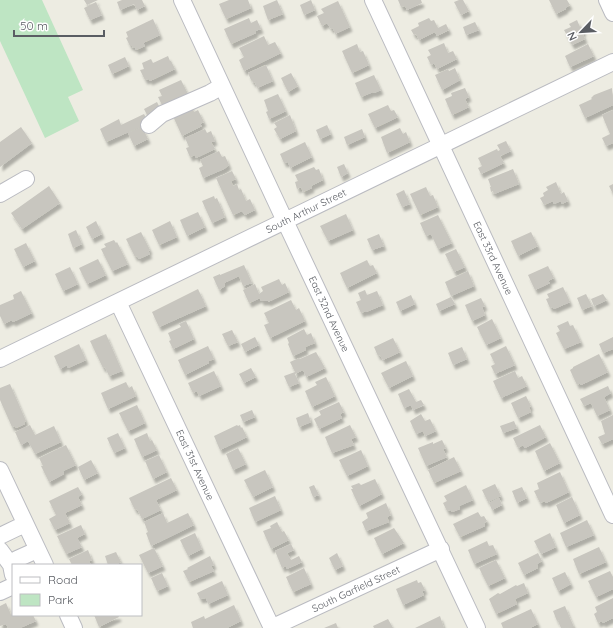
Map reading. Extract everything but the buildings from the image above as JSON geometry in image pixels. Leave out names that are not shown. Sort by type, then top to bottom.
[{"type":"street","name":"East 32nd Avenue","points":[[182,0],[284,221],[441,549],[477,628]]},
{"type":"street","name":"East 33rd Avenue","points":[[373,0],[613,515]]},
{"type":"street","points":[[607,0],[613,13]]},
{"type":"street","name":"South Arthur Street","points":[[0,359],[613,62]]},
{"type":"street","points":[[149,125],[162,114],[210,93],[222,86]]},
{"type":"street","points":[[0,194],[26,179]]},
{"type":"street","name":"East 31st Avenue","points":[[118,302],[272,628]]},
{"type":"street","points":[[0,470],[44,564]]},
{"type":"street","points":[[0,536],[25,524]]},
{"type":"street","name":"South Garfield Street","points":[[272,628],[441,549]]},
{"type":"street","points":[[0,550],[12,570]]},
{"type":"street","points":[[15,564],[17,559],[37,550]]},
{"type":"street","points":[[0,592],[12,586]]},
{"type":"street","points":[[68,616],[74,628]]},
{"type":"green space","points":[[0,0],[42,0],[83,90],[68,97],[79,121],[45,138],[0,41]]}]
